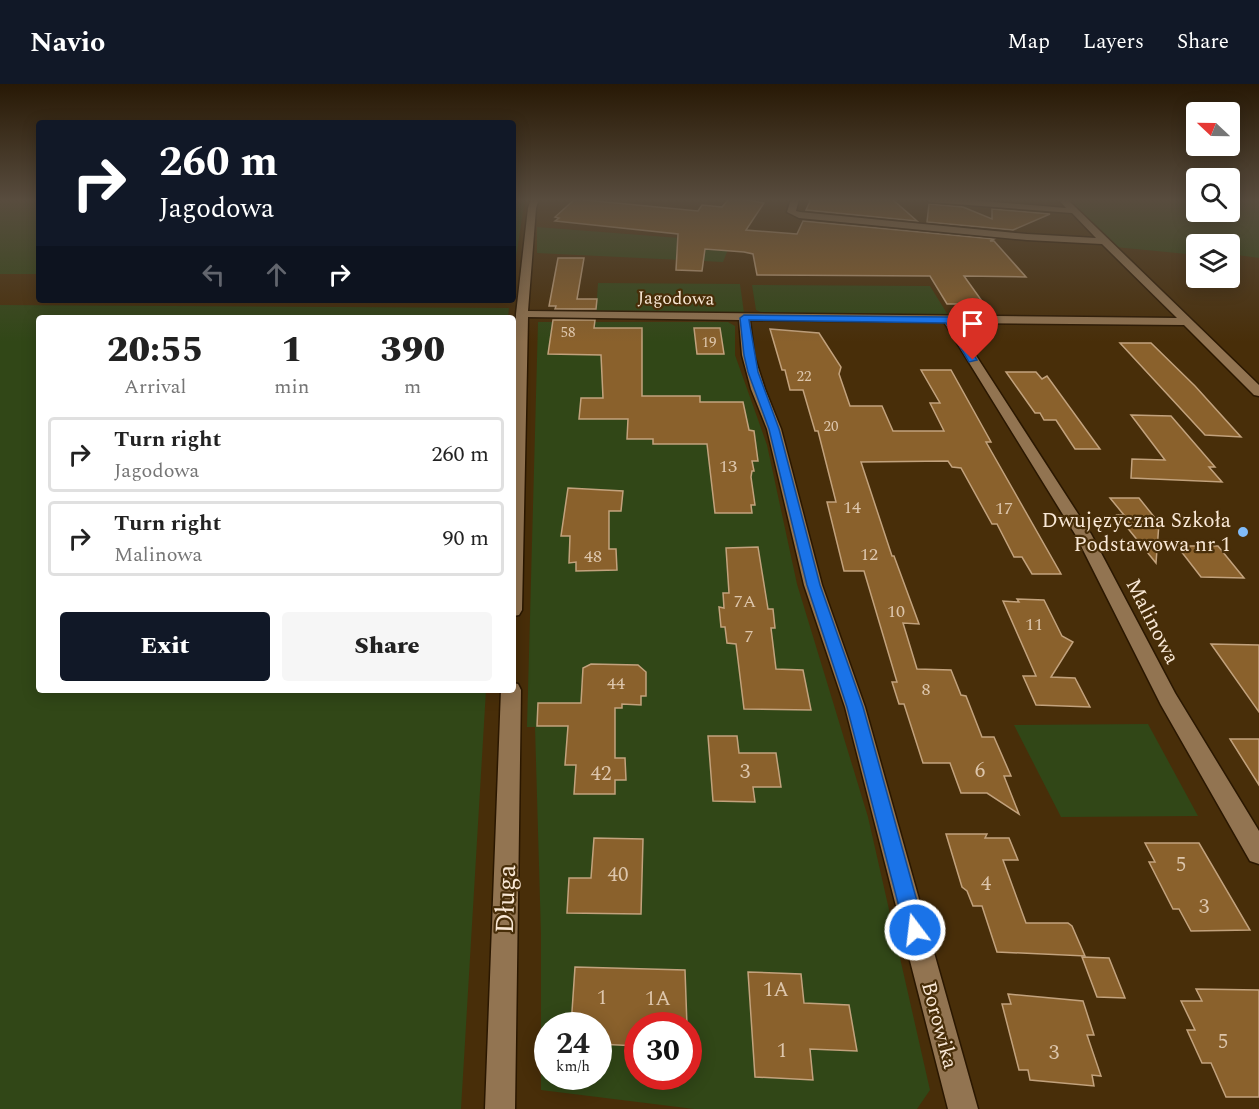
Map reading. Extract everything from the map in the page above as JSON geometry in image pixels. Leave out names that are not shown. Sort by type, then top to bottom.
[{"type":"street","points":[[516,511],[522,314],[528,247]]},
{"type":"street","points":[[1110,247],[1259,392]]},
{"type":"street","name":"Jagodowa","points":[[522,314],[1189,322]]},
{"type":"street","name":"Borowika","points":[[744,318],[748,355],[774,429],[813,585],[855,707],[963,1109]]},
{"type":"street","name":"Malinowa","points":[[948,320],[1083,534],[1168,699],[1203,762],[1259,853]]},
{"type":"street","name":"Długa","points":[[500,1109],[511,693]]},
{"type":"green space","points":[[0,247],[36,247],[36,274],[0,274]]},
{"type":"green space","points":[[537,247],[729,247],[723,262],[537,253]]},
{"type":"green space","points":[[1115,247],[1115,247],[1186,247],[1186,254]]},
{"type":"green space","points":[[1240,247],[1259,247],[1259,258],[1240,255]]},
{"type":"green space","points":[[598,283],[740,284],[744,313],[596,311]]},
{"type":"green space","points":[[752,285],[930,286],[948,315],[763,313],[756,310]]},
{"type":"green space","points":[[0,305],[509,308],[508,315],[36,315],[36,693],[486,693],[461,1109],[0,1109]]},
{"type":"green space","points":[[538,322],[728,322],[735,326],[735,355],[767,445],[797,584],[868,817],[930,1090],[917,1109],[694,1109],[541,1090],[612,1090],[612,1012],[541,1012],[535,727],[527,727]]},
{"type":"green space","points":[[1148,724],[1198,816],[1061,817],[1014,725]]},
{"type":"building","points":[[677,247],[999,247],[1026,277],[964,276],[984,304],[947,304],[930,276],[757,275],[753,254],[744,252],[705,249],[702,271],[676,270]]},
{"type":"building","points":[[558,258],[584,258],[577,299],[597,299],[596,309],[555,309],[556,306],[549,306]]},
{"type":"building","points":[[553,320],[595,320],[594,328],[642,328],[642,396],[700,396],[700,402],[743,402],[749,430],[754,431],[758,461],[752,461],[754,471],[751,477],[755,505],[751,505],[752,513],[715,513],[707,444],[653,444],[653,439],[627,439],[628,419],[579,419],[581,398],[603,398],[601,355],[548,354]]},
{"type":"building","points":[[694,328],[720,328],[724,354],[697,354]]},
{"type":"building","points":[[770,329],[819,333],[841,367],[839,374],[850,406],[882,406],[893,431],[944,431],[930,403],[940,403],[921,370],[951,370],[991,442],[986,442],[1061,574],[1032,574],[1022,557],[1014,557],[997,524],[992,524],[961,468],[952,467],[948,461],[861,462],[892,556],[894,556],[919,624],[903,623],[917,669],[951,670],[961,695],[966,696],[982,737],[994,737],[1011,776],[1004,776],[1019,814],[987,793],[961,793],[950,763],[923,763],[904,704],[899,704],[892,682],[897,682],[864,571],[844,571],[827,502],[836,502],[818,431],[815,431],[803,390],[790,390]]},
{"type":"building","points":[[1120,343],[1151,343],[1195,386],[1241,437],[1205,435]]},
{"type":"building","points":[[1006,372],[1036,372],[1042,379],[1047,376],[1100,449],[1075,449],[1056,420],[1044,420],[1040,413],[1035,413]]},
{"type":"building","points":[[1131,415],[1171,416],[1215,467],[1209,467],[1222,482],[1131,478],[1132,459],[1165,460]]},
{"type":"building","points":[[568,488],[623,491],[621,511],[609,511],[609,549],[616,549],[617,570],[576,571],[576,562],[569,563],[570,536],[561,536]]},
{"type":"building","points":[[1110,498],[1139,498],[1159,523],[1156,563],[1117,515],[1124,515]]},
{"type":"building","points":[[1177,546],[1218,546],[1244,578],[1201,577]]},
{"type":"building","points":[[758,547],[768,609],[773,609],[775,628],[771,628],[776,669],[803,670],[811,710],[744,709],[736,644],[727,643],[725,627],[721,627],[719,607],[724,608],[723,593],[729,593],[726,548]]},
{"type":"building","points":[[1017,599],[1044,600],[1062,636],[1073,642],[1051,677],[1075,678],[1090,707],[1036,705],[1023,676],[1036,676],[1003,601],[1019,602]]},
{"type":"building","points":[[1211,644],[1259,645],[1259,712]]},
{"type":"building","points":[[591,664],[638,665],[646,672],[646,696],[641,696],[641,705],[622,704],[622,708],[615,708],[615,758],[625,758],[626,780],[615,780],[615,794],[574,794],[576,765],[565,765],[568,726],[537,726],[538,703],[581,703],[583,668]]},
{"type":"building","points":[[708,736],[737,736],[739,753],[776,753],[781,787],[753,787],[755,802],[713,801]]},
{"type":"building","points":[[1230,739],[1259,739],[1259,785]]},
{"type":"building","points":[[946,834],[987,834],[985,838],[1009,838],[1018,860],[1003,860],[1026,923],[1068,923],[1072,926],[1085,956],[997,952],[982,906],[973,906],[967,891],[962,887]]},
{"type":"building","points":[[594,838],[643,839],[641,914],[567,913],[569,878],[591,878]]},
{"type":"building","points":[[1145,843],[1199,843],[1250,930],[1191,931],[1179,909],[1173,909],[1149,862],[1155,862]]},
{"type":"building","points":[[1082,957],[1109,958],[1125,998],[1097,997]]},
{"type":"building","points":[[575,967],[685,970],[686,1012],[624,1012],[624,1045],[612,1045],[612,1012],[572,1012]]},
{"type":"building","points":[[748,972],[801,974],[804,1003],[849,1005],[857,1051],[810,1049],[813,1080],[755,1077]]},
{"type":"building","points":[[1196,989],[1259,990],[1259,1097],[1226,1097],[1211,1063],[1202,1063],[1187,1030],[1195,1030],[1181,1001],[1202,1001]]},
{"type":"building","points":[[1008,994],[1083,1001],[1094,1035],[1087,1035],[1101,1076],[1092,1075],[1094,1086],[1030,1080],[1028,1070],[1019,1070],[1002,1004],[1011,1004]]},
{"type":"place","name":"Dwujęzyczna Szkoła Podstawowa nr 1","points":[[1243,532]]},
{"type":"route","points":[[915,930],[855,707],[813,585],[774,429],[748,355],[744,318],[948,320],[973,360]]}]
